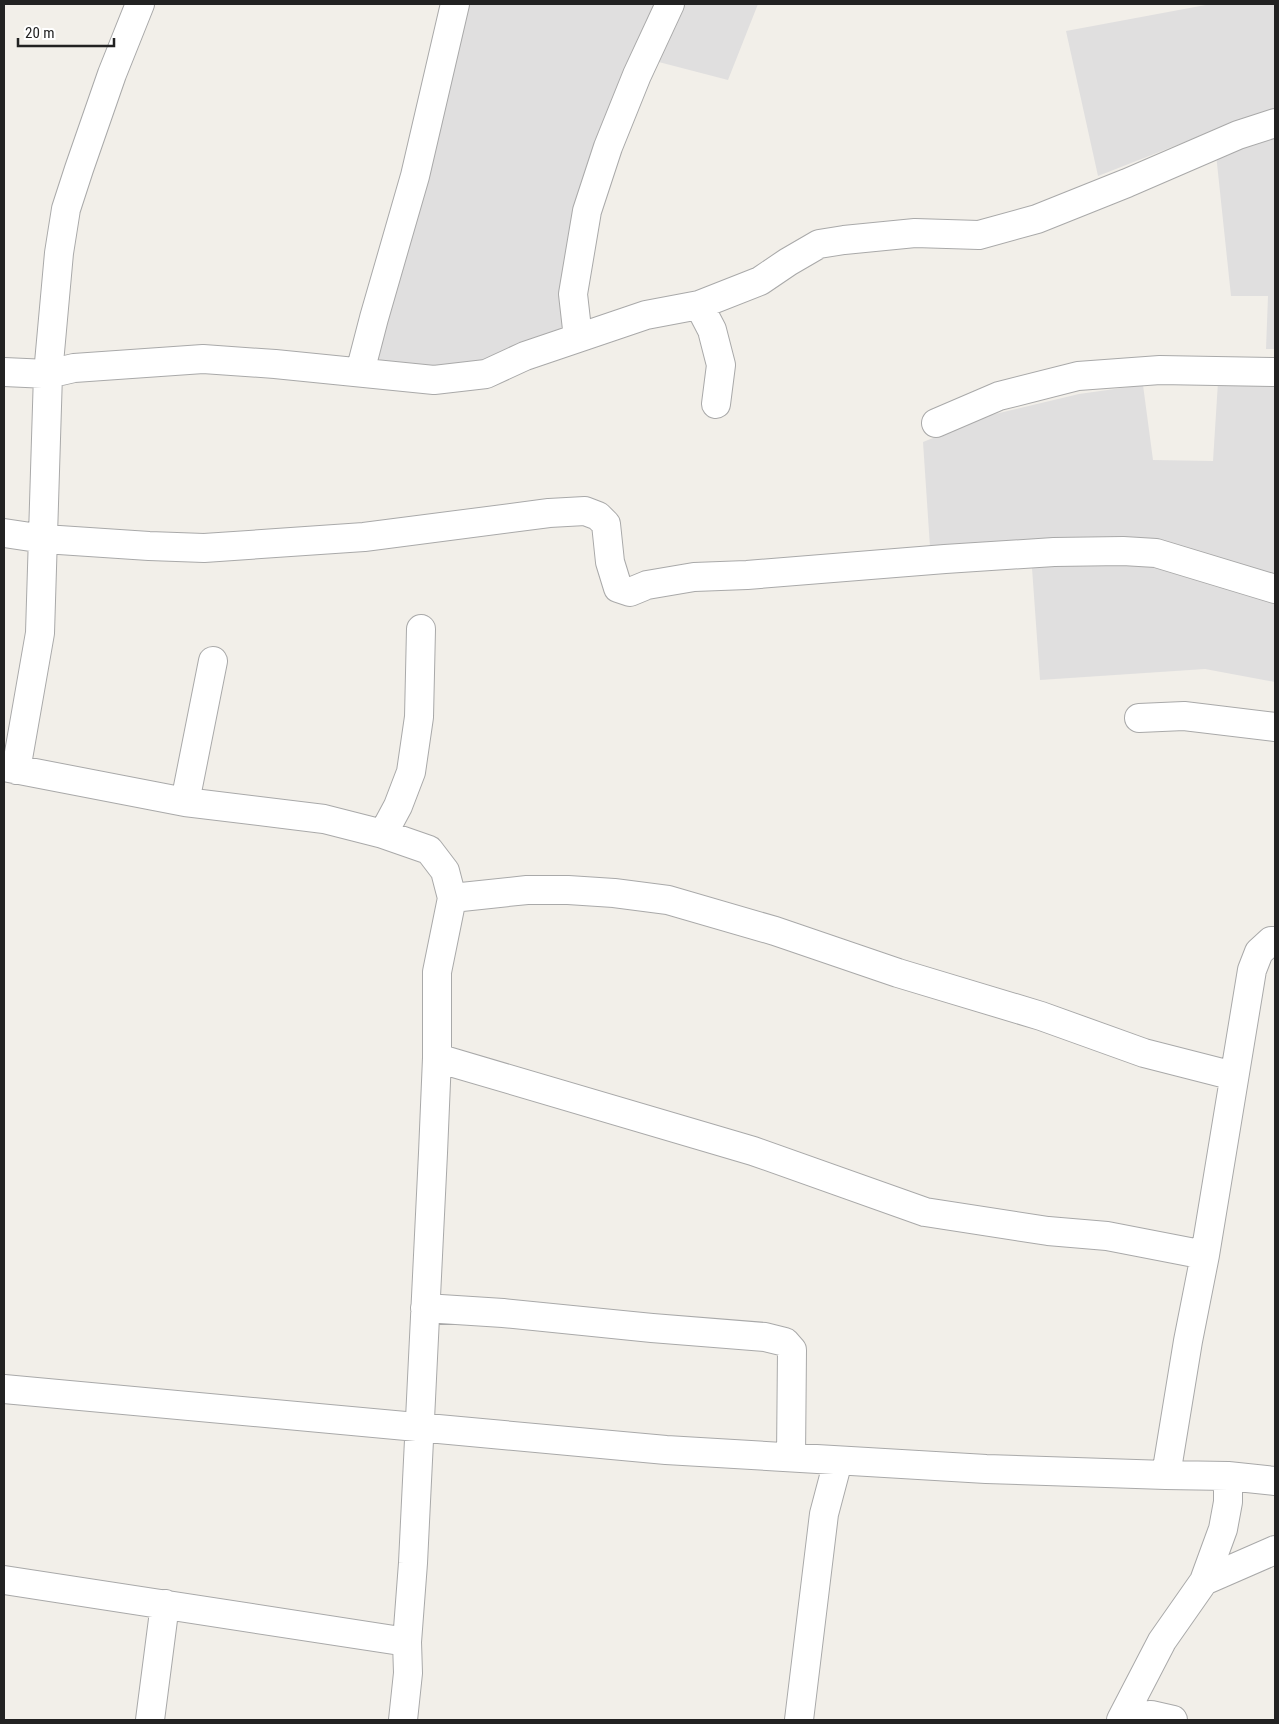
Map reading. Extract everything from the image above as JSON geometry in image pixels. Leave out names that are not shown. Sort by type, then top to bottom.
[{"type":"street","points":[[140,4],[112,74],[66,209],[59,253],[48,374],[40,633],[10,769],[184,802],[324,819],[383,834],[429,850],[446,871],[452,898],[438,972],[437,1058],[420,1428],[407,1642],[408,1673],[403,1720]]},
{"type":"street","points":[[360,372],[415,176],[455,4]]},
{"type":"street","points":[[578,338],[573,294],[587,211],[612,138],[637,75],[670,4]]},
{"type":"street","points":[[6,368],[48,374],[74,368],[203,359],[434,380],[486,374],[525,356],[646,315],[699,306],[760,281],[819,244],[915,233],[978,235],[1037,220],[1238,135],[1275,124]]},
{"type":"street","points":[[699,306],[712,330],[721,365],[716,404]]},
{"type":"street","points":[[936,423],[999,396],[1078,376],[1160,370],[1275,372]]},
{"type":"street","points":[[4,533],[44,539],[204,548],[364,537],[586,511],[598,516],[606,524],[610,562],[618,588],[630,592],[647,585],[694,577],[747,575],[1054,552],[1123,551],[1156,554],[1275,589]]},
{"type":"street","points":[[383,834],[398,806],[411,772],[419,717],[421,629]]},
{"type":"street","points":[[184,802],[213,661]]},
{"type":"street","points":[[1139,718],[1184,716],[1275,727]]},
{"type":"street","points":[[452,898],[527,890],[568,890],[614,893],[668,900],[775,931],[898,973],[1040,1016],[1144,1053],[1234,1076]]},
{"type":"street","points":[[1166,1476],[1188,1341],[1206,1255],[1252,970],[1259,952],[1271,941],[1275,941]]},
{"type":"street","points":[[437,1058],[744,1148],[925,1212],[1048,1231],[1107,1236],[1206,1255]]},
{"type":"street","points":[[425,1308],[503,1313],[765,1337],[785,1342],[792,1350],[791,1457]]},
{"type":"street","points":[[4,1389],[666,1450],[986,1469],[1166,1476],[1228,1476],[1275,1481]]},
{"type":"street","points":[[799,1720],[824,1514],[838,1461]]},
{"type":"street","points":[[1122,1719],[1162,1641],[1204,1582],[1223,1529],[1228,1502],[1228,1476]]},
{"type":"street","points":[[1204,1582],[1275,1550]]},
{"type":"street","points":[[4,1580],[407,1642]]},
{"type":"street","points":[[150,1720],[165,1604]]},
{"type":"street","points":[[1122,1719],[1151,1716],[1173,1720]]},
{"type":"shaded area","points":[[468,4],[660,4],[566,334],[463,368],[371,365]]},
{"type":"shaded area","points":[[682,4],[758,4],[728,80],[651,60]]},
{"type":"shaded area","points":[[1211,4],[1275,4],[1275,111],[1218,129],[1098,176],[1066,31]]},
{"type":"shaded area","points":[[1275,134],[1275,349],[1266,349],[1268,296],[1231,296],[1216,154]]},
{"type":"shaded area","points":[[1275,381],[1275,682],[1205,669],[1040,680],[1030,540],[930,547],[923,442],[991,415],[1079,394],[1143,385],[1153,460],[1213,461],[1218,382]]}]
